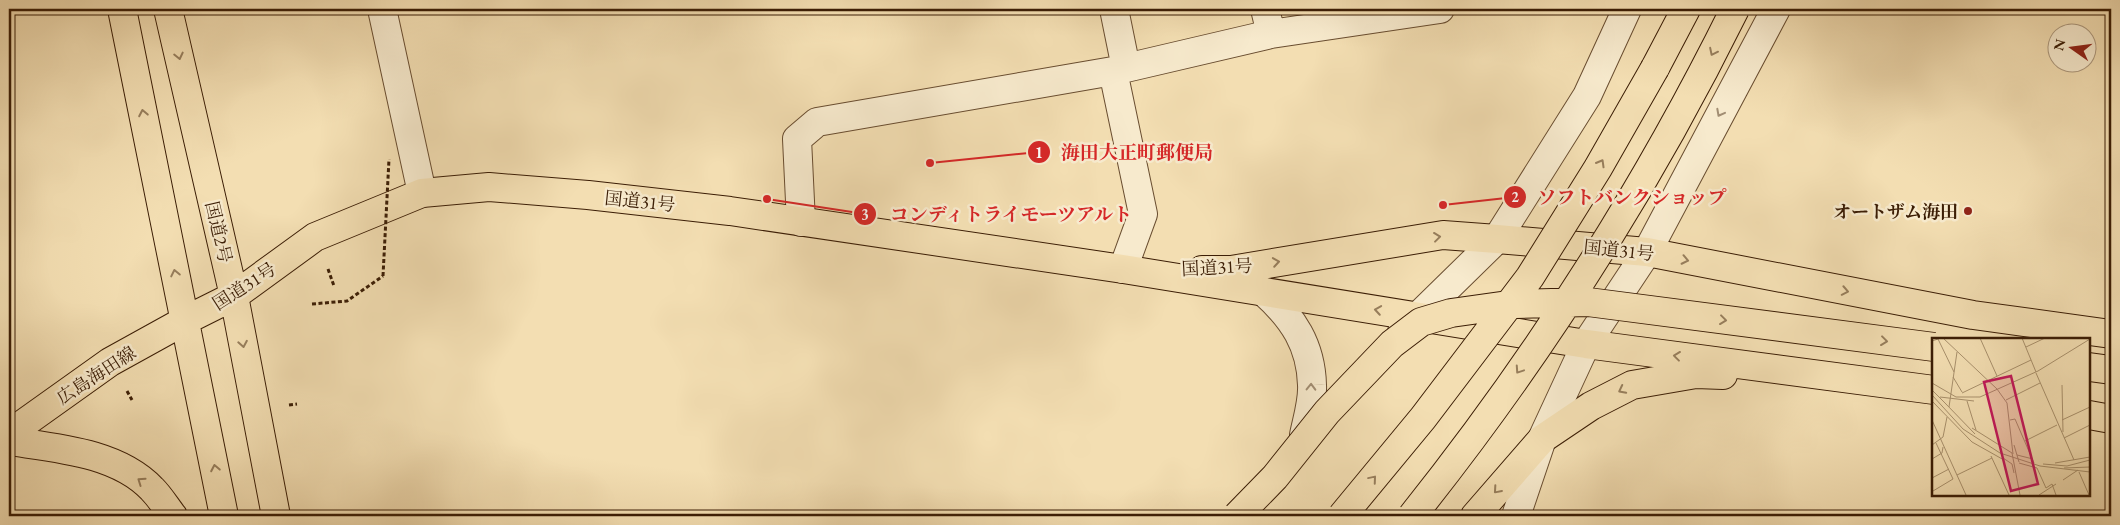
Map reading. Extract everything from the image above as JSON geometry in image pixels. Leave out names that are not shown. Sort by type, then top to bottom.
[{"type":"main road","points":[[122,9],[224,516]]},
{"type":"main road","name":"国道2号","points":[[168,9],[234,296],[276,516]]},
{"type":"main road","points":[[1655,68],[1676,9]]},
{"type":"main road","points":[[1342,516],[1424,418],[1530,277],[1598,168],[1686,9]]},
{"type":"main road","points":[[1412,516],[1503,395],[1582,277],[1646,175],[1702,74],[1735,9]]},
{"type":"main road","name":"国道31号","points":[[186,320],[234,296],[316,237],[422,193],[489,187],[705,208],[1123,270],[1586,344],[1932,390]]},
{"type":"main road","name":"国道31号","points":[[1123,270],[1231,270],[1443,235],[1646,252],[1973,315],[2111,334]]},
{"type":"main road","points":[[1237,516],[1275,477],[1327,412],[1392,344],[1421,322],[1451,313],[1515,304],[1588,302],[1932,347]]},
{"type":"main road","name":"広島海田線","points":[[9,434],[110,362],[186,320]]},
{"type":"main road","points":[[2090,367],[2111,370]]},
{"type":"main road","points":[[1475,516],[1542,439],[1591,406],[1632,386],[1696,374],[1879,382]]},
{"type":"main road","points":[[2090,415],[2111,418]]},
{"type":"main road","points":[[9,441],[83,454],[123,468],[151,488],[173,516]]},
{"type":"street","points":[[382,9],[422,193]]},
{"type":"street","points":[[1114,9],[1120,69],[1143,214],[1123,270]]},
{"type":"street","points":[[801,222],[797,139],[817,122],[1120,69],[1268,22],[1440,9]]},
{"type":"street","points":[[1227,516],[1417,317],[1497,239],[1587,96],[1627,9]]},
{"type":"street","points":[[1516,516],[1542,439],[1586,344],[1646,252],[1776,9]]},
{"type":"street","points":[[1264,292],[1286,312],[1306,346],[1313,386],[1304,435]]},
{"type":"path","points":[[312,304],[348,301],[383,276],[389,159]]},
{"type":"place","name":"海田大正町郵便局","points":[[930,163]]},
{"type":"place","name":"コンディトライモーツアルト","points":[[767,199]]},
{"type":"place","name":"ソフトバンクショップ","points":[[1443,205]]},
{"type":"place","name":"オートザム海田","points":[[1968,211]]}]
